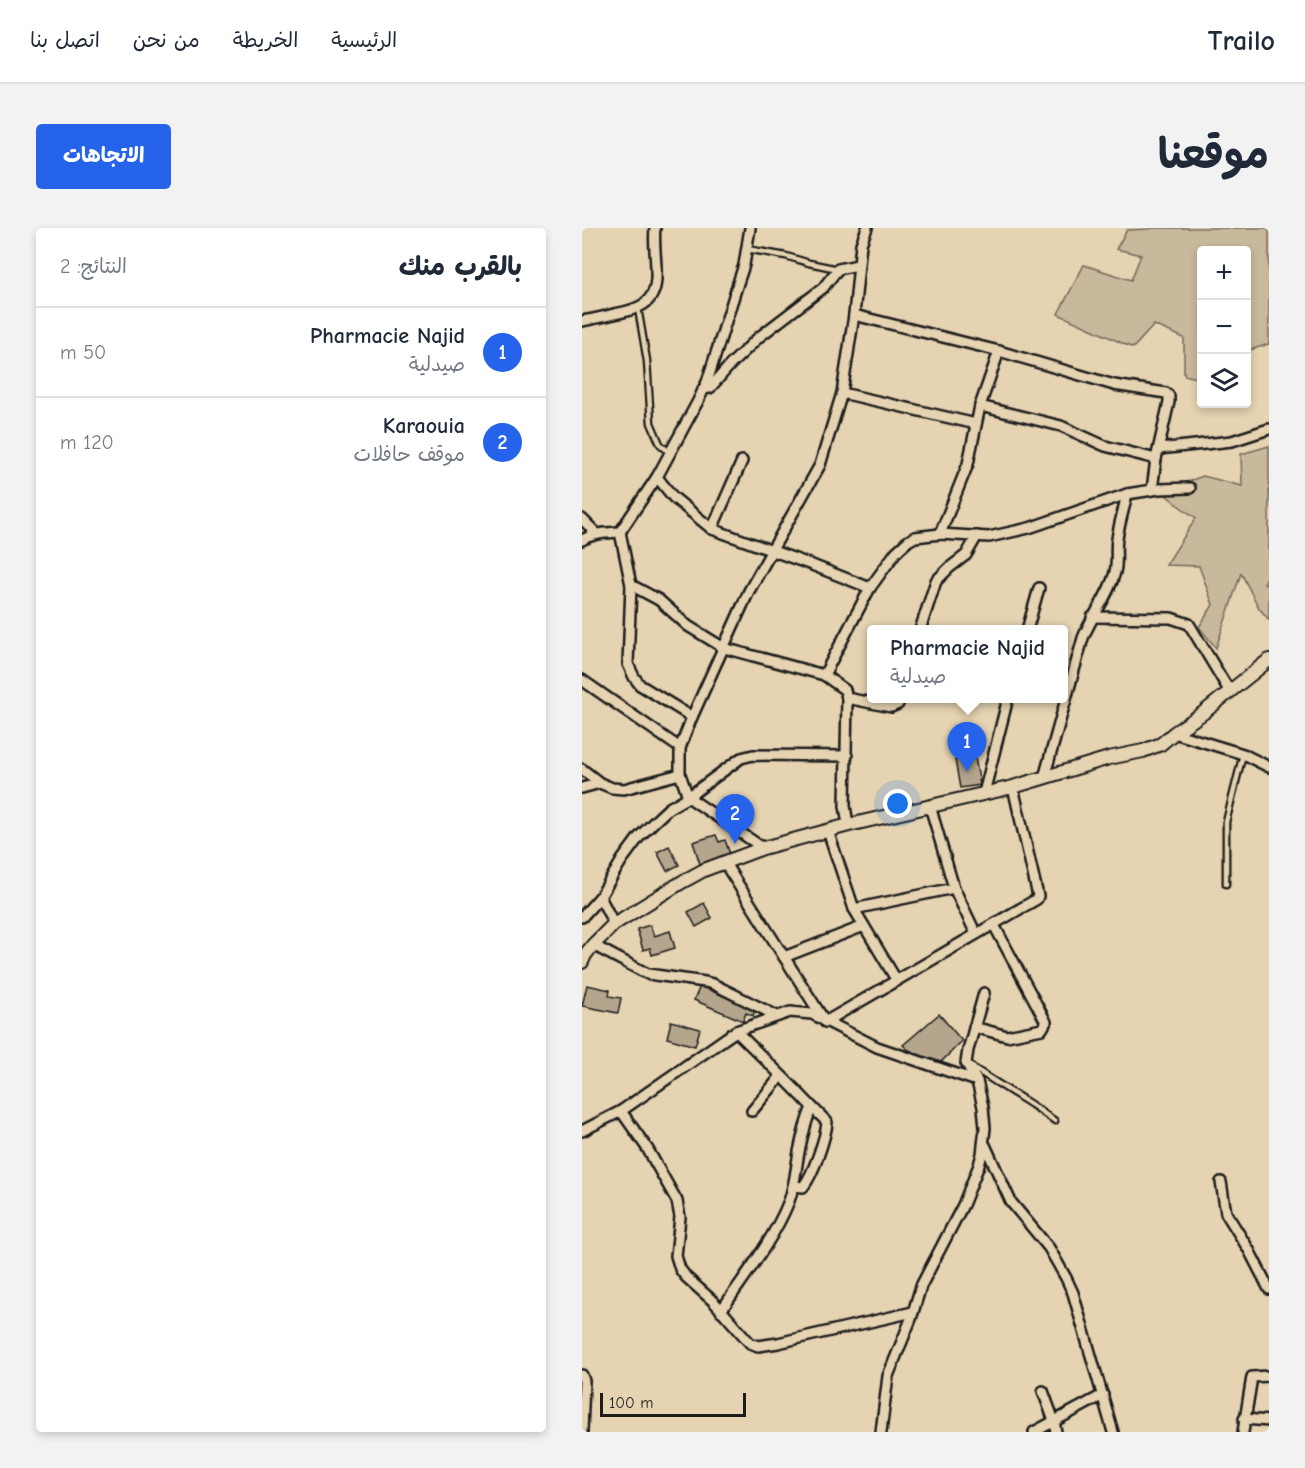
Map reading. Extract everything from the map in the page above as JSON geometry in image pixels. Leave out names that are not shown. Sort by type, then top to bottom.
[{"type":"street","points":[[582,321],[631,311],[644,305],[653,295],[656,280],[655,228]]},
{"type":"street","points":[[692,717],[640,685],[628,664],[631,585],[620,532],[657,477],[703,389],[738,283],[750,228]]},
{"type":"street","points":[[763,848],[688,797],[681,774],[680,748],[749,591],[820,465],[842,393],[854,315],[861,244],[867,228]]},
{"type":"street","points":[[703,389],[710,388],[759,337],[823,288],[838,269],[858,265]]},
{"type":"street","points":[[854,315],[999,351],[1114,385],[1166,393],[1169,396],[1169,402],[1157,454],[1152,490]]},
{"type":"street","points":[[940,534],[968,464],[980,406],[999,351]]},
{"type":"street","points":[[842,393],[976,424]]},
{"type":"street","points":[[980,406],[1061,426],[1105,446],[1157,454],[1232,441],[1269,429]]},
{"type":"street","points":[[712,529],[742,461]]},
{"type":"street","points":[[657,477],[673,497],[712,529],[870,588]]},
{"type":"street","points":[[824,675],[870,588],[896,552],[915,537],[940,534],[989,537],[1029,528],[1128,494],[1190,488]]},
{"type":"street","points":[[1068,692],[1083,638],[1092,617],[1098,612],[1104,600],[1116,570],[1118,557],[1116,542],[1128,494]]},
{"type":"street","points":[[582,519],[597,534]]},
{"type":"street","points":[[582,540],[590,535],[620,532]]},
{"type":"street","points":[[922,625],[936,581],[949,567],[966,555],[977,536]]},
{"type":"street","points":[[631,585],[659,600],[688,626],[724,648],[824,675],[845,690],[848,698],[845,806],[849,825]]},
{"type":"street","points":[[1029,625],[1040,588]]},
{"type":"street","points":[[1092,617],[1171,618],[1189,624],[1230,692]]},
{"type":"street","points":[[777,1016],[713,984],[648,974],[586,953],[614,924],[682,882],[724,862],[763,848],[849,825],[1013,787],[1161,744],[1269,660]]},
{"type":"street","points":[[582,680],[680,748]]},
{"type":"street","points":[[848,698],[867,702]]},
{"type":"street","points":[[875,703],[891,706],[898,703]]},
{"type":"street","points":[[984,793],[1007,703]]},
{"type":"street","points":[[1044,778],[1065,703]]},
{"type":"street","points":[[1174,733],[1243,754],[1269,767]]},
{"type":"street","points":[[582,917],[600,897],[639,837],[669,808],[741,759],[753,755],[847,756]]},
{"type":"street","points":[[582,769],[600,783],[612,788],[624,789],[681,774]]},
{"type":"street","points":[[582,788],[600,783]]},
{"type":"street","points":[[825,1022],[1037,899],[1013,787]]},
{"type":"street","points":[[930,806],[954,888],[976,934]]},
{"type":"street","points":[[828,831],[854,909],[897,981]]},
{"type":"street","points":[[724,862],[825,1022]]},
{"type":"street","points":[[854,909],[954,888]]},
{"type":"street","points":[[600,897],[614,924]]},
{"type":"street","points":[[784,957],[864,926]]},
{"type":"street","points":[[974,1027],[1012,1036],[1042,1029],[1046,1022],[994,926]]},
{"type":"street","points":[[881,1432],[888,1376],[921,1286],[958,1215],[979,1165],[984,1142],[985,1118],[977,1081],[966,1063],[984,993]]},
{"type":"street","points":[[582,1131],[621,1111],[736,1031],[790,1012],[812,1014],[877,1047],[977,1081]]},
{"type":"street","points":[[736,1031],[827,1122],[824,1139],[808,1181],[803,1187],[793,1186]]},
{"type":"street","points":[[752,1111],[780,1076]]},
{"type":"street","points":[[721,1311],[779,1223],[789,1203],[800,1149],[812,1107]]},
{"type":"street","points":[[621,1111],[647,1148],[677,1201],[680,1217],[676,1257],[680,1269],[750,1343],[758,1346],[778,1344],[913,1312]]},
{"type":"street","points":[[984,1142],[1011,1202],[1049,1248],[1073,1293],[1113,1432]]},
{"type":"street","points":[[1221,1182],[1226,1213],[1269,1289]]},
{"type":"street","points":[[582,1375],[584,1381],[582,1432]]},
{"type":"street","points":[[1243,1432],[1252,1377],[1269,1376]]},
{"type":"street","points":[[1043,1391],[1056,1432]]},
{"type":"street","points":[[1034,1432],[1103,1395]]},
{"type":"street","points":[[1245,1419],[1269,1421]]},
{"type":"lane","points":[[746,249],[838,269]]},
{"type":"lane","points":[[638,308],[647,361],[651,423],[660,444],[670,453]]},
{"type":"lane","points":[[1226,884],[1226,822],[1243,754]]},
{"type":"lane","points":[[966,1063],[1055,1121]]},
{"type":"shaded area","points":[[1269,228],[1269,344],[1251,350],[1251,246],[1197,246],[1197,378],[1184,375],[1184,338],[1154,325],[1133,348],[1058,314],[1084,265],[1131,280],[1141,255],[1116,249],[1127,230]]},
{"type":"shaded area","points":[[1269,446],[1269,575],[1264,583],[1269,588],[1269,620],[1259,608],[1241,573],[1216,648],[1199,627],[1213,605],[1199,566],[1166,565],[1196,518],[1161,491],[1203,476],[1242,486],[1241,454]]},
{"type":"building","points":[[975,757],[980,785],[960,788],[955,760]]},
{"type":"building","points":[[716,835],[719,842],[725,840],[730,854],[700,864],[693,842]]},
{"type":"building","points":[[669,846],[679,865],[667,871],[657,852]]},
{"type":"building","points":[[704,903],[712,918],[696,927],[688,912]]},
{"type":"building","points":[[650,925],[654,936],[670,931],[675,948],[652,955],[650,948],[643,950],[637,929]]},
{"type":"building","points":[[587,985],[610,990],[609,996],[621,998],[618,1013],[582,1006]]},
{"type":"building","points":[[700,986],[755,1009],[753,1016],[746,1013],[743,1021],[694,1000]]},
{"type":"building","points":[[939,1014],[962,1041],[939,1064],[903,1045]]},
{"type":"building","points":[[671,1021],[700,1029],[695,1046],[667,1038]]},
{"type":"place","name":"Pharmacie Najid","points":[[967,772]]},
{"type":"place","name":"Karaouia","points":[[735,844]]}]
